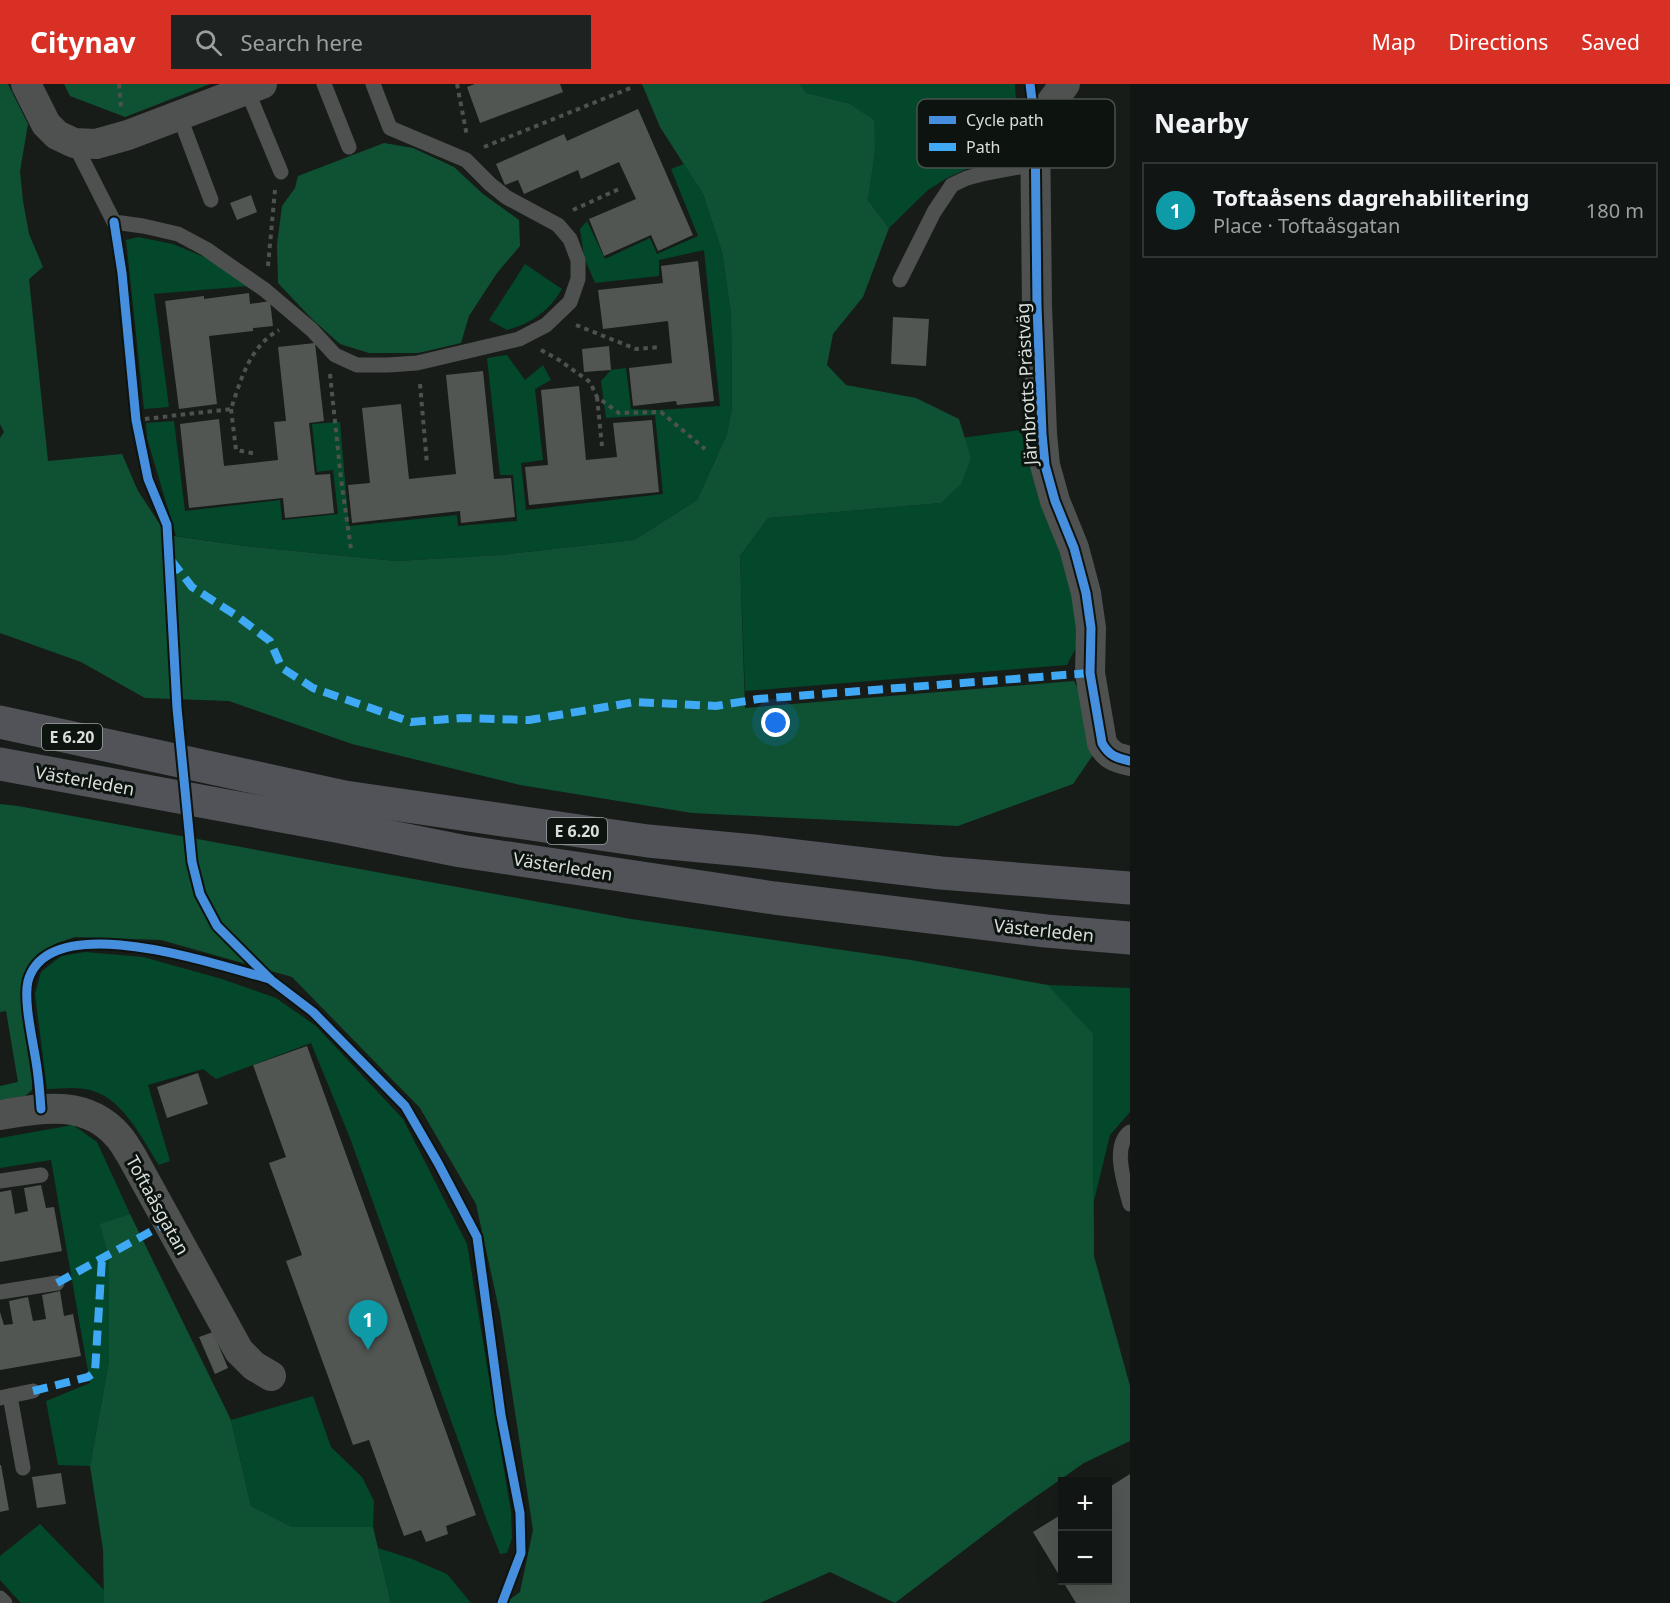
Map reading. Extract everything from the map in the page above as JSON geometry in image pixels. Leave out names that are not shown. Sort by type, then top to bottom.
[{"type":"highway","name":"Västerleden","points":[[0,722],[356,799],[648,841],[941,873],[1127,887]]},
{"type":"highway","name":"Västerleden","points":[[2,765],[461,851],[774,898],[1046,931],[1130,938]]},
{"type":"highway","points":[[1046,931],[1130,946]]},
{"type":"street","points":[[26,84],[46,124],[57,135],[74,143],[96,144],[128,135],[255,87]]},
{"type":"street","name":"Järnbrotts Prästväg","points":[[1054,99],[1065,84]]},
{"type":"street","name":"Järnbrotts Prästväg","points":[[1036,168],[1037,306],[1045,465],[1055,501],[1074,548],[1086,593],[1091,628],[1090,673],[1102,743],[1106,751],[1114,758],[1130,761]]},
{"type":"street","name":"Toftaåsgatan","points":[[0,1115],[41,1109],[72,1110],[89,1114],[118,1136],[131,1155],[239,1351],[254,1366],[271,1376]]},
{"type":"lane","points":[[324,84],[349,147]]},
{"type":"lane","points":[[74,143],[114,222],[178,234],[206,249],[266,290],[335,355],[357,365],[417,363],[519,339],[546,325],[570,302],[578,279],[578,260],[570,239],[558,225],[506,197],[466,160],[465,154],[390,128],[373,84]]},
{"type":"lane","points":[[255,87],[281,172]]},
{"type":"lane","points":[[178,116],[212,200]]},
{"type":"lane","points":[[900,279],[934,212],[952,185],[967,178],[1014,168]]},
{"type":"lane","points":[[1130,1132],[1121,1146],[1121,1165],[1130,1204]]},
{"type":"lane","points":[[0,1181],[41,1175]]},
{"type":"lane","points":[[0,1292],[57,1282]]},
{"type":"lane","points":[[23,1468],[5,1397],[33,1391]]},
{"type":"lane","points":[[0,1598],[4,1603]]},
{"type":"path","points":[[457,84],[465,154],[633,87]]},
{"type":"path","points":[[266,290],[274,191],[281,172]]},
{"type":"path","points":[[550,221],[619,189]]},
{"type":"path","points":[[555,316],[636,349],[661,346]]},
{"type":"path","points":[[257,454],[236,450],[231,409],[241,378],[255,350],[275,332],[299,319]]},
{"type":"path","points":[[519,339],[559,360],[590,382],[597,397],[602,446]]},
{"type":"path","points":[[327,346],[351,549]]},
{"type":"path","points":[[417,363],[427,464]]},
{"type":"path","points":[[597,397],[619,413],[660,412],[705,449]]},
{"type":"path","points":[[136,420],[231,409]]},
{"type":"green space","points":[[0,84],[8,84],[28,124],[20,171],[29,234],[43,267],[29,279],[48,461],[122,454],[138,491],[167,535],[253,547],[396,561],[500,555],[634,540],[697,500],[727,434],[732,407],[731,314],[722,252],[703,194],[660,127],[642,84],[799,84],[807,93],[848,103],[874,120],[875,152],[868,200],[889,228],[863,297],[833,334],[827,365],[846,385],[916,398],[959,419],[971,458],[961,484],[941,503],[768,518],[740,556],[745,708],[1074,681],[1088,709],[1095,752],[1073,784],[958,826],[692,813],[520,785],[352,744],[229,701],[145,698],[81,662],[0,633],[0,438],[4,432],[0,424]]},
{"type":"green space","points":[[64,84],[210,84],[125,117],[70,96]]},
{"type":"green space","points":[[799,84],[1015,84],[1016,99],[917,99],[917,168],[969,168],[928,190],[889,228],[868,200],[875,152],[848,103],[807,93]]},
{"type":"green space","points":[[384,143],[413,148],[454,167],[483,194],[519,220],[520,246],[497,273],[469,316],[461,343],[418,353],[369,353],[340,344],[312,319],[278,283],[277,244],[282,206],[295,188],[298,176]]},
{"type":"green space","points":[[684,164],[703,194],[722,252],[731,314],[732,407],[727,434],[697,500],[634,540],[500,555],[396,561],[253,547],[176,536],[147,438],[146,423],[174,421],[185,511],[280,500],[282,520],[338,514],[333,470],[317,472],[312,424],[340,422],[349,526],[457,515],[458,526],[517,521],[513,475],[500,475],[487,358],[507,355],[525,380],[543,365],[551,380],[535,389],[543,460],[521,463],[526,510],[663,494],[655,415],[606,418],[601,381],[611,370],[626,368],[631,409],[658,410],[720,406],[704,250],[659,260],[659,276],[595,283],[584,257],[580,229],[587,221],[605,259],[650,238],[657,254],[698,236],[671,169]]},
{"type":"green space","points":[[138,237],[173,244],[214,261],[249,286],[154,294],[169,407],[144,409],[126,240]]},
{"type":"green space","points":[[525,264],[562,289],[539,315],[507,330],[489,320]]},
{"type":"green space","points":[[1020,430],[1048,503],[1067,541],[1079,642],[1067,665],[745,691],[740,556],[768,518],[940,503],[932,442]]},
{"type":"green space","points":[[0,804],[631,919],[911,960],[1048,985],[1093,1034],[1094,1256],[1130,1386],[1130,1441],[1084,1463],[1064,1477],[1058,1477],[1058,1481],[895,1603],[830,1572],[760,1603],[505,1603],[520,1592],[533,1530],[500,1314],[476,1204],[420,1108],[292,977],[161,940],[75,937],[57,943],[39,953],[26,969],[22,987],[21,1007],[32,1090],[25,1096],[0,1100],[0,1086],[18,1082],[6,1011],[0,1012]]},
{"type":"green space","points":[[85,952],[143,957],[222,979],[276,998],[316,1026],[403,1119],[467,1244],[511,1512],[512,1538],[507,1553],[500,1554],[487,1521],[350,1138],[311,1043],[216,1079],[203,1069],[148,1085],[170,1161],[159,1165],[129,1118],[110,1099],[85,1089],[47,1089],[35,994],[41,972],[61,956]]},
{"type":"green space","points":[[1048,985],[1130,988],[1130,1112],[1110,1135],[1094,1201],[1093,1035]]},
{"type":"green space","points":[[73,1125],[97,1142],[130,1214],[101,1224],[109,1258],[109,1361],[90,1466],[58,1465],[46,1401],[90,1383],[51,1160],[0,1168],[0,1138]]},
{"type":"green space","points":[[130,1214],[231,1420],[251,1506],[292,1527],[373,1527],[391,1603],[104,1603],[103,1549],[90,1466],[109,1361],[109,1258],[100,1224]]},
{"type":"green space","points":[[313,1396],[331,1447],[362,1477],[374,1501],[373,1527],[292,1527],[251,1506],[231,1420]]},
{"type":"green space","points":[[40,1524],[104,1590],[104,1603],[21,1603],[0,1580],[0,1556]]},
{"type":"green space","points":[[378,1548],[447,1574],[471,1603],[391,1603]]},
{"type":"building","points":[[475,84],[560,84],[563,92],[480,123],[467,87]]},
{"type":"building","points":[[638,109],[693,235],[658,251],[651,235],[604,256],[589,219],[636,199],[619,162],[581,179],[578,170],[524,194],[518,180],[505,185],[496,164],[564,134],[567,141]]},
{"type":"building","points":[[251,195],[257,212],[237,220],[230,203]]},
{"type":"building","points":[[698,261],[714,401],[677,405],[676,401],[633,406],[629,368],[672,363],[668,321],[603,329],[598,290],[663,283],[661,266]]},
{"type":"building","points":[[249,293],[250,304],[270,301],[273,326],[253,328],[253,331],[209,336],[217,404],[179,409],[165,301]]},
{"type":"building","points":[[893,317],[929,319],[926,366],[891,364]]},
{"type":"building","points":[[315,343],[324,421],[309,423],[315,475],[330,474],[334,513],[285,518],[283,498],[189,508],[180,424],[219,419],[224,466],[278,460],[274,422],[286,421],[278,347]]},
{"type":"building","points":[[609,346],[611,370],[584,372],[582,349]]},
{"type":"building","points":[[483,371],[494,479],[511,478],[515,517],[461,523],[460,511],[352,523],[348,485],[370,483],[362,408],[401,404],[409,479],[456,474],[446,375]]},
{"type":"building","points":[[579,386],[586,460],[617,457],[613,423],[652,420],[659,492],[529,505],[525,467],[548,465],[541,390]]},
{"type":"building","points":[[307,1046],[476,1515],[446,1526],[448,1534],[426,1542],[421,1530],[404,1536],[369,1440],[353,1445],[286,1261],[302,1255],[269,1163],[286,1157],[253,1065]]},
{"type":"building","points":[[198,1073],[208,1104],[167,1118],[157,1087]]},
{"type":"building","points":[[41,1185],[46,1208],[54,1207],[62,1251],[0,1262],[0,1192],[11,1190],[15,1214],[28,1211],[24,1188]]},
{"type":"building","points":[[60,1291],[64,1316],[73,1314],[81,1356],[0,1370],[0,1312],[4,1325],[13,1324],[9,1301],[28,1297],[33,1321],[46,1319],[42,1295]]},
{"type":"building","points":[[213,1332],[228,1368],[215,1374],[199,1337]]},
{"type":"building","points":[[0,1465],[9,1510],[0,1512]]},
{"type":"building","points":[[61,1473],[66,1504],[37,1508],[32,1477]]},
{"type":"building","points":[[1130,1474],[1130,1603],[1076,1603],[1065,1585],[1112,1585],[1112,1485]]},
{"type":"building","points":[[1058,1516],[1058,1573],[1033,1532]]},
{"type":"marked path","points":[[171,560],[192,587],[270,641],[282,668],[313,688],[411,722],[462,718],[529,720],[635,702],[716,706],[758,699],[1090,673]]},
{"type":"marked path","points":[[57,1283],[168,1222]]},
{"type":"marked path","points":[[33,1391],[88,1377],[95,1372],[102,1258]]},
{"type":"cycle path","points":[[1030,84],[1032,99]]},
{"type":"cycle path","points":[[1035,168],[1037,306],[1045,465],[1055,501],[1074,548],[1086,593],[1091,628],[1090,673],[1102,743],[1114,756],[1130,761]]},
{"type":"cycle path","points":[[114,222],[122,273],[136,420],[148,479],[167,525],[177,708],[192,862],[200,894],[217,926],[271,980],[313,1012],[405,1106],[477,1237],[501,1415],[520,1513],[521,1553],[502,1603]]},
{"type":"cycle path","points":[[41,1109],[27,990],[28,981],[42,959],[68,947],[101,944],[138,947],[177,954],[270,979]]},
{"type":"place","name":"Toftaåsens dagrehabilitering","points":[[368,1350]]}]
